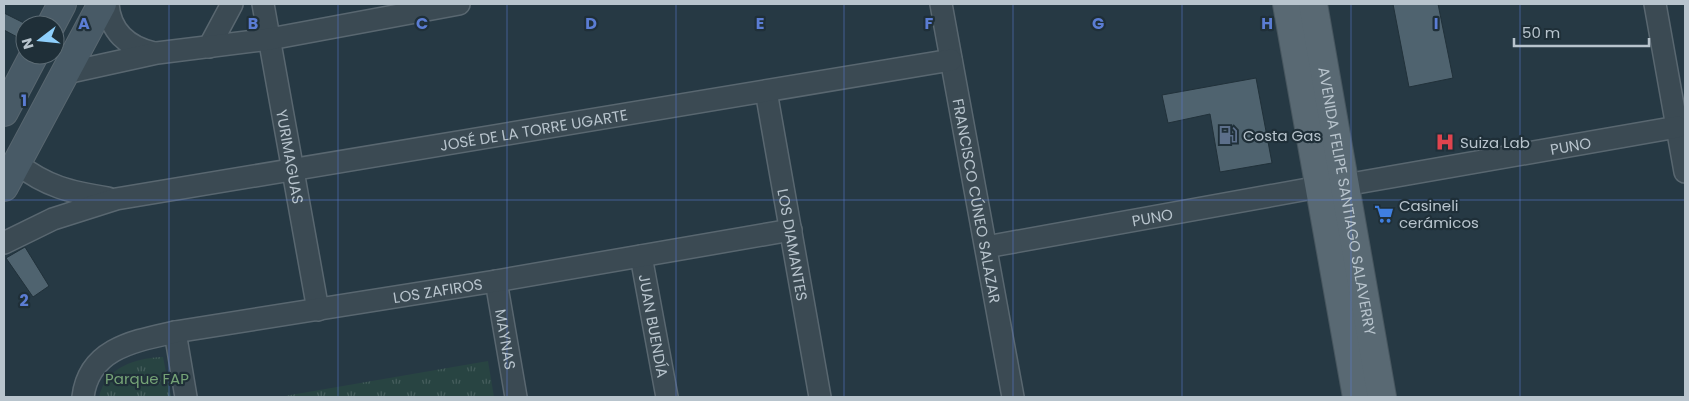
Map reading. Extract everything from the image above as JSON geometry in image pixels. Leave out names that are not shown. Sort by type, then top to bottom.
[{"type":"main road","points":[[10,175],[102,4]]},
{"type":"main road","name":"AVENIDA FELIPE SANTIAGO SALAVERRY","points":[[1287,4],[1382,397]]},
{"type":"main road","name":"AVENIDA FELIPE SANTIAGO SALAVERRY","points":[[1313,4],[1357,397]]},
{"type":"main road","points":[[4,112],[29,65]]},
{"type":"street","points":[[108,4],[110,20],[118,33],[128,43],[142,50],[156,53]]},
{"type":"street","points":[[209,47],[232,4]]},
{"type":"street","name":"YURIMAGUAS","points":[[263,4],[318,310]]},
{"type":"street","points":[[66,73],[156,53],[270,39],[459,4]]},
{"type":"street","name":"FRANCISCO CÚNEO SALAZAR","points":[[942,4],[1013,397]]},
{"type":"street","points":[[1655,4],[1684,160]]},
{"type":"street","name":"JOSÉ DE LA TORRE UGARTE","points":[[4,243],[53,219],[116,200],[951,60]]},
{"type":"street","name":"LOS DIAMANTES","points":[[766,92],[820,397]]},
{"type":"street","name":"PUNO","points":[[986,247],[1677,126]]},
{"type":"street","name":"JOSÉ DE LA TORRE UGARTE","points":[[10,175],[33,176],[51,186],[71,192],[116,200]]},
{"type":"street","name":"LOS ZAFIROS","points":[[83,397],[92,370],[108,354],[129,342],[175,332],[496,281],[791,230]]},
{"type":"street","name":"JUAN BUENDÍA","points":[[641,256],[667,397]]},
{"type":"street","name":"MAYNAS","points":[[496,281],[516,397]]},
{"type":"street","points":[[175,332],[186,397]]},
{"type":"green space","name":"Parque FAP","points":[[163,357],[171,397],[99,397],[108,378],[123,366],[142,359]]},
{"type":"green space","points":[[488,361],[494,397],[279,397]]},
{"type":"building","points":[[1393,4],[1438,4],[1453,78],[1409,87]]},
{"type":"building","points":[[4,13],[15,18],[15,36],[4,30]]},
{"type":"building","points":[[1256,78],[1272,163],[1220,172],[1210,114],[1168,123],[1162,95]]},
{"type":"building","points":[[25,247],[49,286],[33,297],[6,258]]},
{"type":"place","name":"Costa Gas","points":[[1228,135]]},
{"type":"place","name":"Suiza Lab","points":[[1445,142]]},
{"type":"place","name":"Casineli cerámicos","points":[[1384,214]]}]
